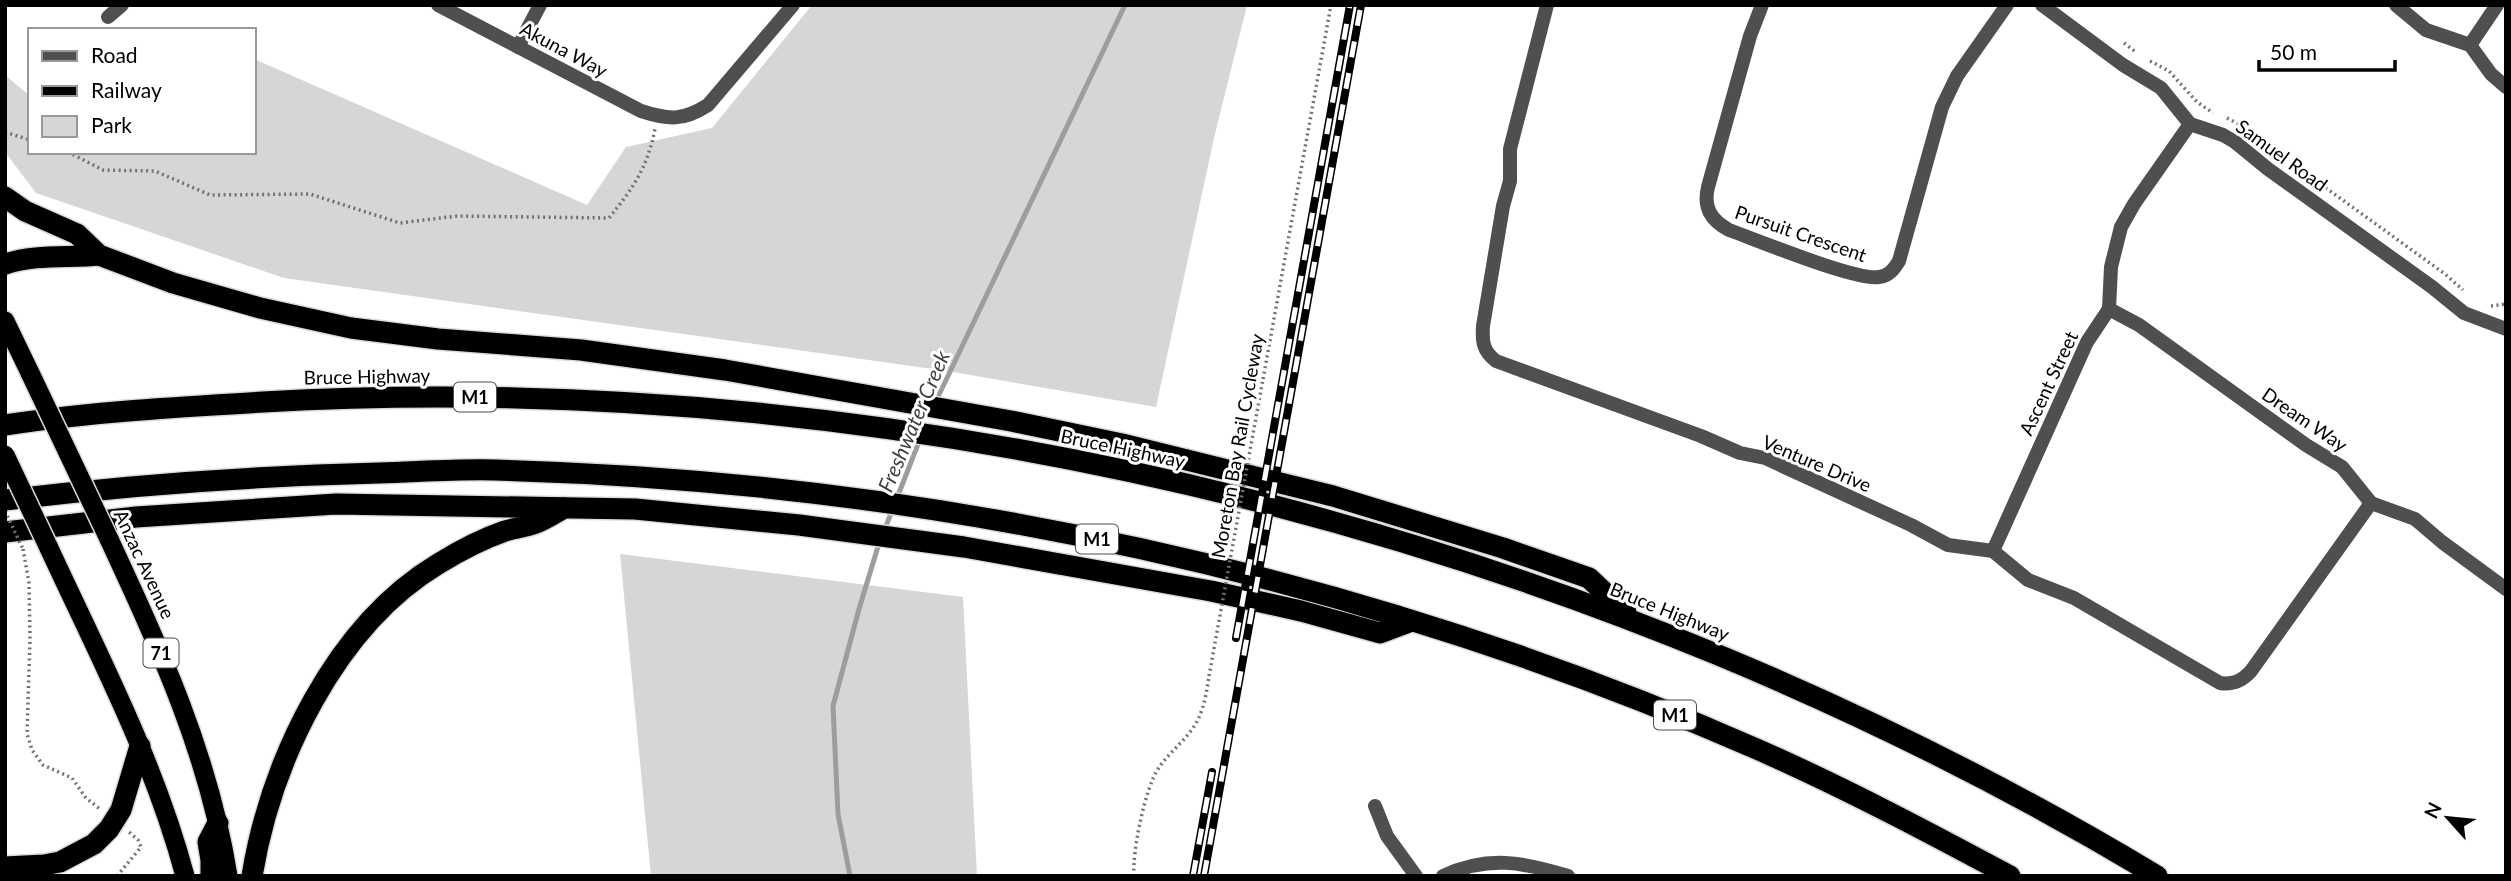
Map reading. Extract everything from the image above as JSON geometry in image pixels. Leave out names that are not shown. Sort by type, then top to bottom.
[{"type":"highway","points":[[5,197],[46,221],[77,234],[99,255],[173,283],[226,299],[351,328],[633,357],[725,370],[1011,421],[1175,456],[1333,495],[1589,578],[1631,618]]},
{"type":"highway","points":[[5,264],[41,257],[99,255]]},
{"type":"highway","name":"Anzac Avenue","points":[[5,320],[109,539],[174,684],[199,749],[228,876]]},
{"type":"highway","name":"Bruce Highway","points":[[5,425],[74,415],[362,397],[479,397],[637,404],[876,427],[1001,447],[1151,476],[1291,510],[1424,548],[1631,618],[1778,680],[1903,738],[2007,791],[2157,876]]},
{"type":"highway","points":[[5,455],[140,746],[173,830],[185,876]]},
{"type":"highway","name":"M1","points":[[5,500],[113,487],[245,477],[492,470],[674,481],[850,498],[976,516],[1112,542],[1272,580],[1412,621],[1629,696],[1760,750],[2010,876]]},
{"type":"highway","points":[[5,532],[136,517],[336,504],[566,507],[712,515],[839,529],[964,547],[1199,589],[1301,611],[1380,633],[1412,621]]},
{"type":"highway","points":[[252,876],[257,846],[271,802],[312,703],[338,659],[371,619],[403,589],[436,565],[492,537],[536,523],[566,507]]},
{"type":"highway","points":[[5,867],[44,866],[60,862],[76,855],[103,836],[115,821],[125,800],[140,746]]},
{"type":"highway","points":[[211,876],[208,842],[218,824]]},
{"type":"street","points":[[108,17],[122,5]]},
{"type":"street","name":"Akuna Way","points":[[438,5],[641,111],[674,119],[692,115],[708,105],[793,5]]},
{"type":"street","points":[[518,47],[540,5]]},
{"type":"street","name":"Venture Drive","points":[[1547,5],[1510,149],[1510,181],[1503,206],[1483,326],[1483,345],[1488,354],[1501,364],[1701,436],[1740,453],[1765,458],[1911,525],[1948,545],[1993,551]]},
{"type":"street","name":"Pursuit Crescent","points":[[1762,5],[1708,187],[1708,212],[1716,222],[1729,230],[1850,273],[1878,278],[1895,268],[1902,251],[1948,92],[2007,5]]},
{"type":"street","name":"Samuel Road","points":[[2042,5],[2123,65],[2161,88],[2190,124],[2235,142],[2464,313],[2506,329]]},
{"type":"street","points":[[2396,5],[2427,30],[2470,45],[2491,74],[2506,87]]},
{"type":"street","points":[[2470,45],[2497,5]]},
{"type":"street","points":[[2109,309],[2111,267],[2121,227],[2190,124]]},
{"type":"street","name":"Ascent Street","points":[[1993,551],[2087,342],[2109,309]]},
{"type":"street","name":"Dream Way","points":[[2109,309],[2139,325],[2314,451],[2342,467],[2371,503]]},
{"type":"street","points":[[1993,551],[2028,580],[2074,598],[2214,681],[2234,683],[2251,671],[2371,503],[2415,519],[2506,589]]},
{"type":"street","points":[[1375,806],[1387,835],[1416,876]]},
{"type":"street","points":[[1443,876],[1461,868],[1508,861],[1533,865],[1568,876]]},
{"type":"path","name":"Moreton Bay Rail Cycleway","points":[[1134,876],[1140,829],[1151,784],[1162,764],[1196,724],[1206,698],[1331,5]]},
{"type":"path","points":[[2114,36],[2169,71],[2202,107],[2250,130],[2272,149],[2445,274],[2471,297]]},
{"type":"path","points":[[72,154],[103,170],[155,171],[210,195],[310,194],[400,223],[457,216],[609,218],[636,185],[651,150],[658,117]]},
{"type":"path","points":[[5,132],[28,139]]},
{"type":"path","points":[[2484,304],[2506,304]]},
{"type":"path","points":[[5,511],[23,549],[29,583],[27,734],[32,750],[43,765],[72,778],[86,798],[93,803]]},
{"type":"path","points":[[117,876],[141,847],[133,835]]},
{"type":"green space","points":[[812,5],[1247,5],[1214,138],[1156,407],[947,371],[284,278],[36,193],[5,152],[5,75],[28,94],[28,154],[256,154],[256,60],[587,205],[626,147],[712,128]]},
{"type":"green space","points":[[620,554],[963,597],[977,876],[651,876]]},
{"type":"waterway","name":"Freshwater Creek","points":[[936,401],[1125,5]]},
{"type":"waterway","name":"Freshwater Creek","points":[[897,498],[920,439]]},
{"type":"waterway","name":"Freshwater Creek","points":[[884,531],[892,511]]},
{"type":"waterway","name":"Freshwater Creek","points":[[850,876],[838,814],[833,706],[880,540]]},
{"type":"railway","points":[[1236,638],[1350,5]]},
{"type":"railway","points":[[1204,876],[1361,5]]},
{"type":"railway","points":[[1193,876],[1212,772]]}]
